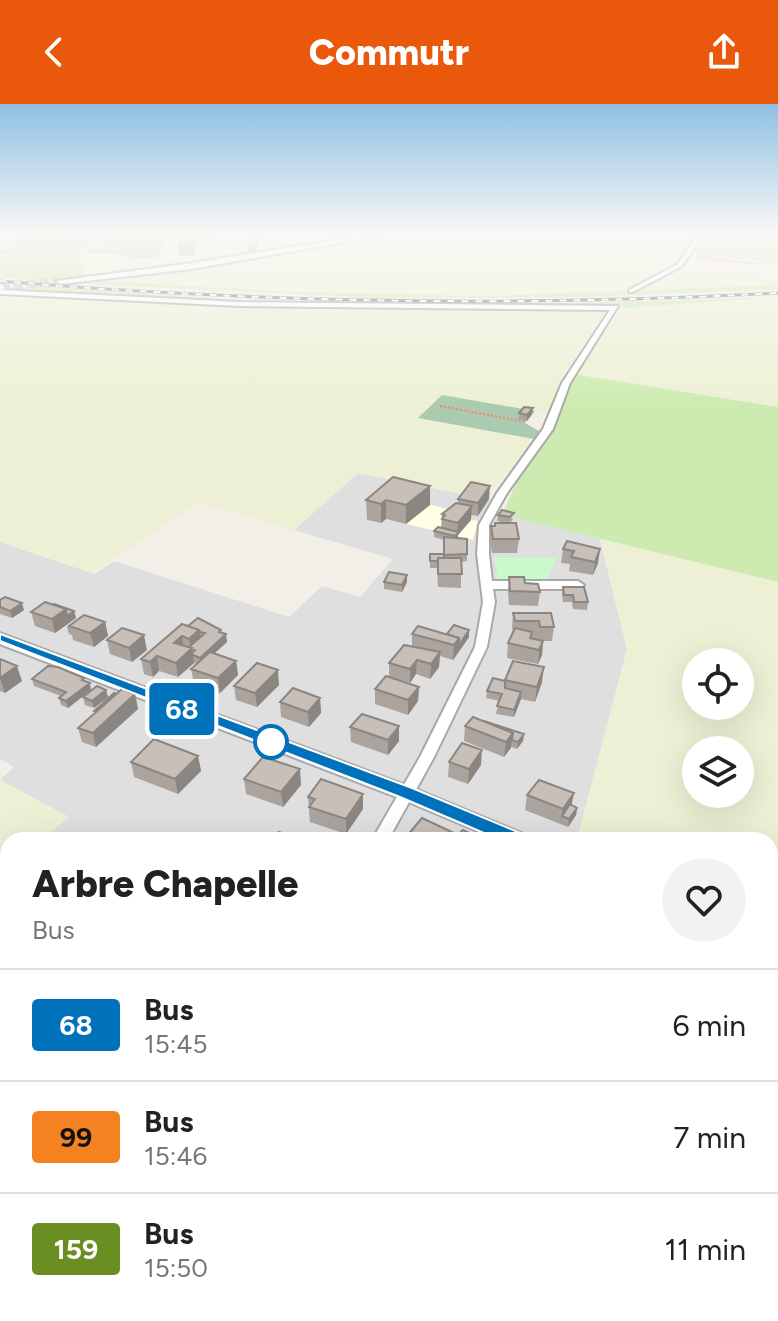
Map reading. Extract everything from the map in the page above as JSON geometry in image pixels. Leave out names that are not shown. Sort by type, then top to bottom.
[{"type":"street","points":[[45,292],[239,304],[613,307],[614,311],[566,383],[548,429],[502,493],[484,525],[488,612],[481,647],[434,745],[384,832]]},
{"type":"street","points":[[487,585],[578,585]]},
{"type":"street","points":[[0,638],[406,793],[500,832]]},
{"type":"path","points":[[440,406],[526,422]]},
{"type":"shaded area","points":[[338,292],[616,292],[602,293]]},
{"type":"shaded area","points":[[0,294],[292,307],[608,310],[565,373],[548,413],[442,395],[419,418],[534,439],[486,498],[358,473],[294,530],[198,503],[92,573],[0,542]]},
{"type":"shaded area","points":[[778,297],[778,407],[572,374],[625,308]]},
{"type":"shaded area","points":[[442,395],[535,411],[525,423],[539,431],[534,439],[418,418]]},
{"type":"shaded area","points":[[358,473],[494,500],[491,512],[600,539],[627,649],[579,832],[50,832],[68,817],[0,780],[14,767],[0,759],[0,542],[95,574],[114,561],[289,617],[322,586],[360,597],[393,559],[294,530]]},
{"type":"shaded area","points":[[393,496],[448,509],[444,514],[478,521],[473,540],[386,519],[381,523],[367,520]]},
{"type":"shaded area","points":[[600,539],[778,582],[778,832],[579,832],[627,649]]},
{"type":"shaded area","points":[[0,780],[69,817],[51,832],[0,832]]},
{"type":"green space","points":[[13,292],[121,292],[225,299],[368,303],[574,303],[778,297],[625,308],[617,304],[446,307],[153,300]]},
{"type":"green space","points":[[250,292],[487,296],[712,292],[590,297],[381,298]]},
{"type":"green space","points":[[572,374],[778,407],[778,582],[502,515]]},
{"type":"green space","points":[[494,557],[556,558],[547,580],[498,579]]},
{"type":"building","points":[[524,407],[533,408],[527,415],[519,413]]},
{"type":"building","points":[[393,477],[430,486],[406,505],[386,500],[381,504],[366,500]]},
{"type":"building","points":[[471,482],[490,486],[478,503],[458,499]]},
{"type":"building","points":[[456,503],[472,506],[458,523],[442,519],[445,515],[442,514]]},
{"type":"building","points":[[502,510],[514,513],[510,517],[498,515]]},
{"type":"building","points":[[495,523],[516,523],[519,539],[493,539],[491,526]]},
{"type":"building","points":[[438,527],[459,532],[455,536],[434,531]]},
{"type":"building","points":[[444,537],[467,539],[467,554],[444,555]]},
{"type":"building","points":[[567,541],[600,549],[595,562],[571,557],[574,551],[563,549]]},
{"type":"building","points":[[430,554],[444,554],[444,558],[430,561]]},
{"type":"building","points":[[438,558],[461,558],[462,574],[438,574]]},
{"type":"building","points":[[389,572],[407,575],[402,585],[384,582]]},
{"type":"building","points":[[509,577],[524,577],[525,583],[538,584],[540,592],[510,591]]},
{"type":"building","points":[[563,587],[584,587],[588,602],[574,602],[573,595],[564,595]]},
{"type":"building","points":[[5,597],[22,603],[10,611],[0,607],[0,600]]},
{"type":"building","points":[[45,602],[66,609],[52,619],[31,612]]},
{"type":"building","points":[[513,613],[551,613],[554,627],[540,627],[539,621],[515,621]]},
{"type":"building","points":[[84,615],[105,622],[90,633],[69,626]]},
{"type":"building","points":[[198,618],[226,634],[200,658],[193,655],[195,650],[189,647],[205,633],[188,626]]},
{"type":"building","points":[[182,624],[199,630],[189,639],[182,636],[174,643],[192,648],[176,663],[157,656],[150,662],[141,659]]},
{"type":"building","points":[[454,625],[469,630],[459,645],[459,638],[447,634]]},
{"type":"building","points":[[418,626],[459,638],[454,645],[412,634]]},
{"type":"building","points":[[122,628],[144,635],[129,648],[107,640]]},
{"type":"building","points":[[515,628],[532,632],[530,638],[543,641],[539,650],[508,643]]},
{"type":"building","points":[[404,645],[440,652],[431,664],[417,660],[410,669],[389,663]]},
{"type":"building","points":[[210,652],[236,661],[218,678],[191,669]]},
{"type":"building","points":[[0,659],[17,666],[0,678]]},
{"type":"building","points":[[513,661],[544,667],[537,687],[505,680]]},
{"type":"building","points":[[257,663],[278,670],[255,693],[234,686]]},
{"type":"building","points":[[48,666],[58,667],[90,683],[66,701],[59,698],[66,692],[32,679]]},
{"type":"building","points":[[386,676],[419,687],[408,700],[375,689]]},
{"type":"building","points":[[493,678],[505,681],[505,688],[521,692],[514,710],[497,706],[502,694],[487,691]]},
{"type":"building","points":[[97,686],[106,690],[92,701],[83,697]]},
{"type":"building","points":[[293,688],[320,698],[308,712],[280,702]]},
{"type":"building","points":[[122,689],[135,694],[93,733],[78,728]]},
{"type":"building","points":[[114,693],[116,694],[94,711]]},
{"type":"building","points":[[362,714],[399,726],[388,740],[350,727]]},
{"type":"building","points":[[473,717],[513,733],[506,742],[465,726]]},
{"type":"building","points":[[484,721],[524,734],[518,742],[512,740],[513,733]]},
{"type":"building","points":[[154,739],[198,756],[175,779],[131,762]]},
{"type":"building","points":[[462,743],[482,750],[469,769],[449,762]]},
{"type":"building","points":[[263,757],[300,769],[281,792],[244,779]]},
{"type":"building","points":[[321,779],[363,794],[346,819],[309,807],[315,799],[308,797]]},
{"type":"building","points":[[539,780],[574,793],[563,809],[527,795]]},
{"type":"building","points":[[570,804],[577,808],[569,819],[562,816]]},
{"type":"building","points":[[422,818],[452,832],[410,832]]},
{"type":"railway","points":[[159,292],[292,298],[486,301],[778,293]]},
{"type":"bus line","name":"68","points":[[0,638],[406,793],[500,832]]}]
